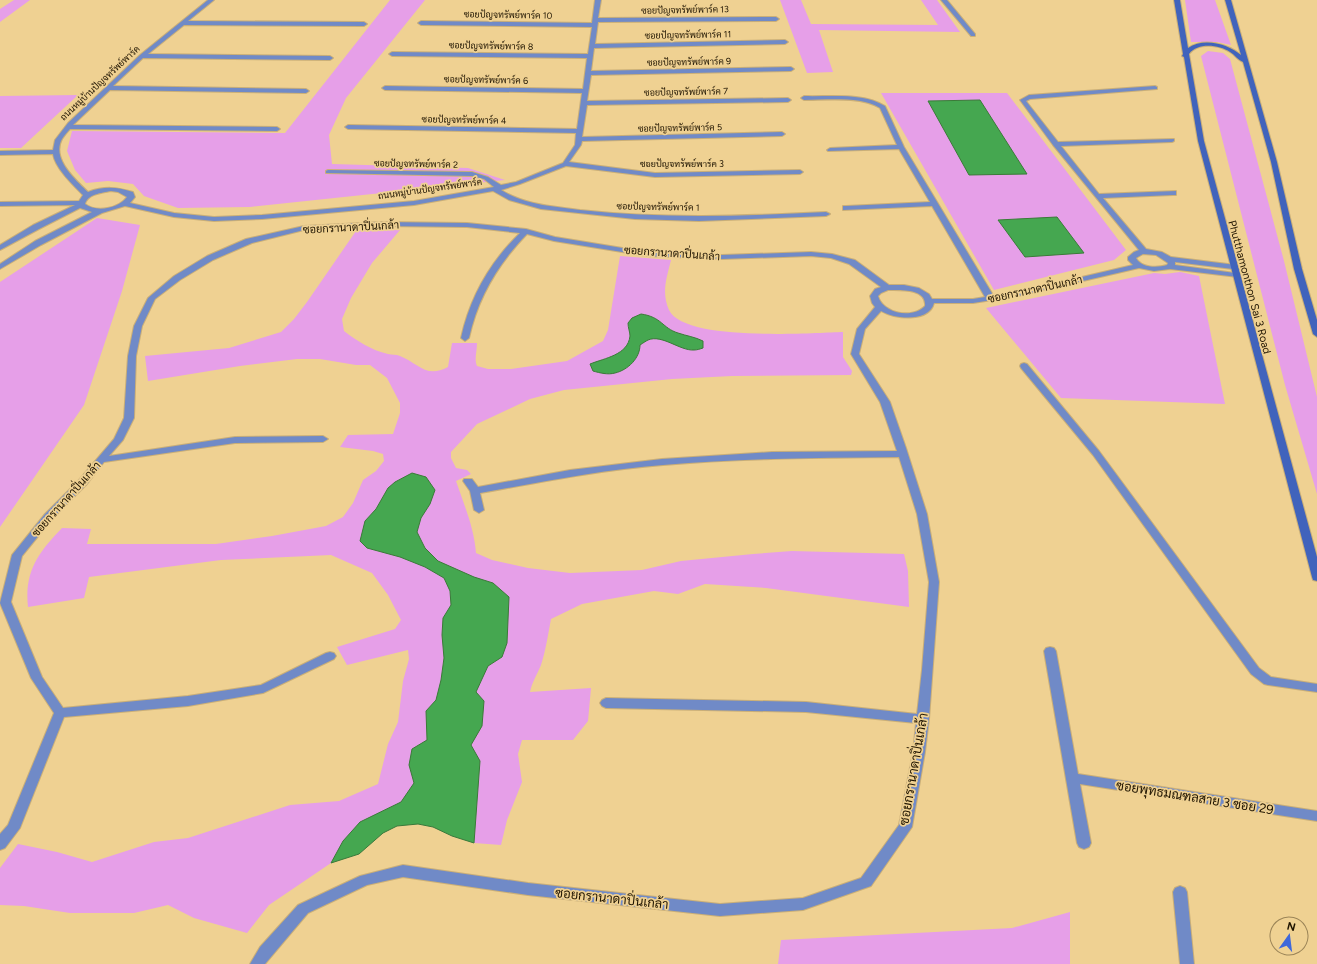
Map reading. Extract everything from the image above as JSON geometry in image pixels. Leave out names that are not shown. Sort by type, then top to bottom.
[{"type":"main road","name":"Phutthamonthon Sai 3 Road","points":[[1176,0],[1201,141],[1234,271],[1317,577]]},
{"type":"main road","points":[[1228,0],[1244,61],[1274,162],[1298,269],[1317,334]]},
{"type":"main road","points":[[1185,56],[1187,51],[1192,48],[1206,45],[1217,46],[1233,52],[1244,61]]},
{"type":"street","name":"ถนนหมู่บ้านปัญจทรัพย์พาร์ค","points":[[56,152],[58,140],[67,127],[142,56],[211,0]]},
{"type":"street","points":[[565,164],[578,145],[598,0]]},
{"type":"street","points":[[944,0],[973,35]]},
{"type":"street","name":"ซอยปัญจทรัพย์พาร์ค 13","points":[[595,23],[776,18]]},
{"type":"street","points":[[183,23],[364,24]]},
{"type":"street","name":"ซอยปัญจทรัพย์พาร์ค 10","points":[[421,23],[595,23]]},
{"type":"street","name":"ซอยปัญจทรัพย์พาร์ค 11","points":[[591,46],[785,42]]},
{"type":"street","name":"ซอยปัญจทรัพย์พาร์ค 8","points":[[392,54],[590,56]]},
{"type":"street","points":[[142,56],[330,58]]},
{"type":"street","name":"ซอยปัญจทรัพย์พาร์ค 9","points":[[588,73],[791,69]]},
{"type":"street","points":[[109,88],[306,91]]},
{"type":"street","name":"ซอยปัญจทรัพย์พาร์ค 6","points":[[385,88],[586,91]]},
{"type":"street","points":[[1144,252],[1096,196],[1025,104],[1024,100],[1029,97],[1155,88]]},
{"type":"street","points":[[804,98],[868,100],[879,103],[883,107],[901,147],[933,204],[990,298]]},
{"type":"street","name":"ซอยปัญจทรัพย์พาร์ค 7","points":[[585,103],[788,100]]},
{"type":"street","points":[[67,127],[277,129]]},
{"type":"street","name":"ซอยปัญจทรัพย์พาร์ค 4","points":[[348,127],[580,135]]},
{"type":"street","name":"ซอยปัญจทรัพย์พาร์ค 5","points":[[580,135],[782,134]]},
{"type":"street","points":[[1055,144],[1172,140]]},
{"type":"street","points":[[830,150],[901,147]]},
{"type":"street","points":[[0,153],[56,152],[56,159],[73,181],[88,196]]},
{"type":"street","name":"ถนนหมู่บ้านปัญจทรัพย์พาร์ค","points":[[124,204],[174,215],[222,218],[262,217],[414,203],[497,189],[518,183],[565,164]]},
{"type":"street","name":"ซอยปัญจทรัพย์พาร์ค 3","points":[[565,164],[655,175],[800,172]]},
{"type":"street","name":"ซอยปัญจทรัพย์พาร์ค 2","points":[[328,172],[413,172],[467,174],[486,178],[497,189]]},
{"type":"street","name":"ซอยปัญจทรัพย์พาร์ค 1","points":[[497,189],[505,197],[524,204],[605,216],[662,219],[826,214]]},
{"type":"street","points":[[0,204],[81,204],[87,209],[109,210],[124,204],[131,197],[126,191],[112,190],[88,196],[81,204],[36,227],[0,248]]},
{"type":"street","points":[[1096,196],[1173,193]]},
{"type":"street","points":[[846,208],[933,204]]},
{"type":"street","points":[[0,267],[38,243],[100,210]]},
{"type":"street","name":"ซอยกรานาดาปิ่นเกล้า","points":[[60,713],[37,678],[5,602],[17,555],[50,516],[83,482],[118,440],[129,418],[132,356],[138,326],[152,298],[177,278],[210,258],[249,241],[304,228],[382,224],[466,225],[526,230],[554,239],[647,254],[722,257],[811,254],[832,256],[852,262],[887,288]]},
{"type":"street","points":[[465,338],[468,320],[482,290],[509,247],[526,230]]},
{"type":"street","points":[[1139,266],[1132,260],[1132,257],[1139,252],[1144,252]]},
{"type":"street","name":"ซอยกรานาดาปิ่นเกล้า","points":[[1144,252],[1163,255],[1169,263]]},
{"type":"street","name":"ซอยกรานาดาปิ่นเกล้า","points":[[930,301],[973,301],[1018,294],[1139,266],[1156,270],[1169,263],[1234,271]]},
{"type":"street","points":[[897,287],[913,290],[926,296],[930,301],[930,306],[926,310],[913,315],[894,314],[879,308],[874,302],[874,296],[878,291],[887,288],[897,287]]},
{"type":"street","name":"ซอยกรานาดาปิ่นเกล้า","points":[[257,964],[265,952],[303,909],[365,880],[403,871],[528,888],[720,910],[803,904],[866,882],[904,827],[919,752],[928,670],[934,582],[922,514],[885,402],[855,354],[860,330],[879,308]]},
{"type":"street","points":[[1024,366],[1096,453],[1255,671],[1268,681],[1317,688]]},
{"type":"street","points":[[100,460],[234,440],[323,439]]},
{"type":"street","points":[[475,491],[570,473],[662,462],[772,454],[903,454]]},
{"type":"street","points":[[468,481],[475,491],[479,510]]},
{"type":"street","points":[[1050,651],[1074,778],[1084,843]]},
{"type":"street","points":[[0,844],[13,828],[60,713],[188,701],[263,689],[330,656]]},
{"type":"street","points":[[606,703],[806,707],[923,719]]},
{"type":"street","name":"ซอยพุทธมณฑลสาย 3 ซอย 29","points":[[1074,778],[1317,816]]},
{"type":"street","points":[[1180,892],[1187,964]]},
{"type":"shaded area","points":[[14,0],[30,0],[0,22],[0,9]]},
{"type":"shaded area","points":[[390,0],[425,0],[346,98],[329,135],[332,164],[468,168],[505,180],[250,207],[178,208],[144,196],[133,184],[108,181],[86,183],[75,170],[67,151],[72,131],[285,133]]},
{"type":"shaded area","points":[[780,0],[801,0],[811,24],[938,25],[921,0],[937,0],[960,32],[819,30],[833,72],[807,73]]},
{"type":"shaded area","points":[[1185,0],[1215,0],[1231,45],[1217,42],[1191,42]]},
{"type":"shaded area","points":[[1208,51],[1223,53],[1230,59],[1284,261],[1317,397],[1317,494],[1285,385],[1201,56]]},
{"type":"shaded area","points":[[881,93],[1007,93],[1126,250],[1114,260],[994,290]]},
{"type":"shaded area","points":[[78,95],[21,148],[0,148],[0,96]]},
{"type":"shaded area","points":[[980,100],[1027,174],[969,175],[928,101]]},
{"type":"shaded area","points":[[1057,217],[1084,253],[1025,257],[998,220]]},
{"type":"shaded area","points":[[97,218],[140,225],[122,291],[84,405],[0,527],[0,282]]},
{"type":"shaded area","points":[[400,230],[372,263],[351,298],[342,319],[344,331],[370,348],[388,354],[398,355],[428,371],[440,370],[448,367],[452,343],[477,343],[477,366],[488,369],[511,369],[567,361],[603,341],[608,330],[620,256],[671,260],[666,279],[665,291],[665,297],[669,310],[679,320],[698,327],[722,331],[778,334],[843,332],[843,357],[852,371],[851,375],[732,376],[672,379],[564,390],[530,399],[477,424],[451,452],[451,458],[456,468],[467,470],[471,474],[456,481],[471,525],[476,553],[492,560],[528,568],[570,573],[642,570],[681,561],[792,551],[904,554],[908,571],[909,607],[766,588],[705,584],[678,594],[654,591],[582,604],[551,619],[543,659],[530,692],[591,688],[588,721],[573,740],[522,740],[518,754],[522,782],[507,820],[501,845],[474,843],[452,836],[433,827],[418,824],[397,826],[383,833],[359,854],[331,863],[269,905],[247,933],[194,918],[168,905],[134,913],[70,913],[24,906],[0,905],[0,868],[18,844],[57,852],[92,862],[154,842],[188,838],[290,805],[339,801],[378,784],[388,744],[398,722],[403,681],[409,659],[408,650],[347,665],[337,647],[395,629],[401,620],[388,595],[372,573],[331,555],[221,560],[89,577],[84,598],[28,607],[27,594],[28,583],[35,563],[46,545],[62,528],[91,529],[87,544],[216,544],[326,526],[343,517],[353,503],[363,480],[376,471],[384,461],[383,454],[373,451],[340,447],[348,435],[393,434],[400,413],[400,403],[387,378],[370,365],[356,365],[320,359],[297,359],[240,366],[148,381],[145,356],[229,348],[281,332],[294,319],[307,302],[356,231]]},
{"type":"shaded area","points":[[1180,272],[1199,276],[1225,404],[1061,398],[986,308],[1154,273],[1165,274]]},
{"type":"shaded area","points":[[641,314],[648,315],[658,320],[673,331],[703,341],[703,348],[689,350],[659,339],[648,340],[640,345],[636,359],[624,369],[610,374],[593,371],[590,364],[609,358],[625,348],[630,336],[628,323],[632,318]]},
{"type":"shaded area","points":[[412,473],[426,477],[435,490],[430,504],[421,518],[417,532],[425,548],[438,561],[474,577],[493,583],[509,597],[507,643],[502,657],[488,666],[476,692],[484,701],[482,726],[471,745],[480,761],[474,843],[452,836],[433,827],[418,824],[397,826],[383,833],[359,854],[331,863],[343,841],[360,822],[401,802],[414,783],[409,765],[412,749],[427,740],[426,711],[436,700],[441,680],[444,658],[442,635],[443,618],[451,605],[450,591],[444,578],[425,567],[400,557],[367,548],[360,541],[365,521],[376,509],[388,488],[395,482]]},
{"type":"shaded area","points":[[1070,912],[1070,964],[778,964],[781,940],[1012,928]]}]
